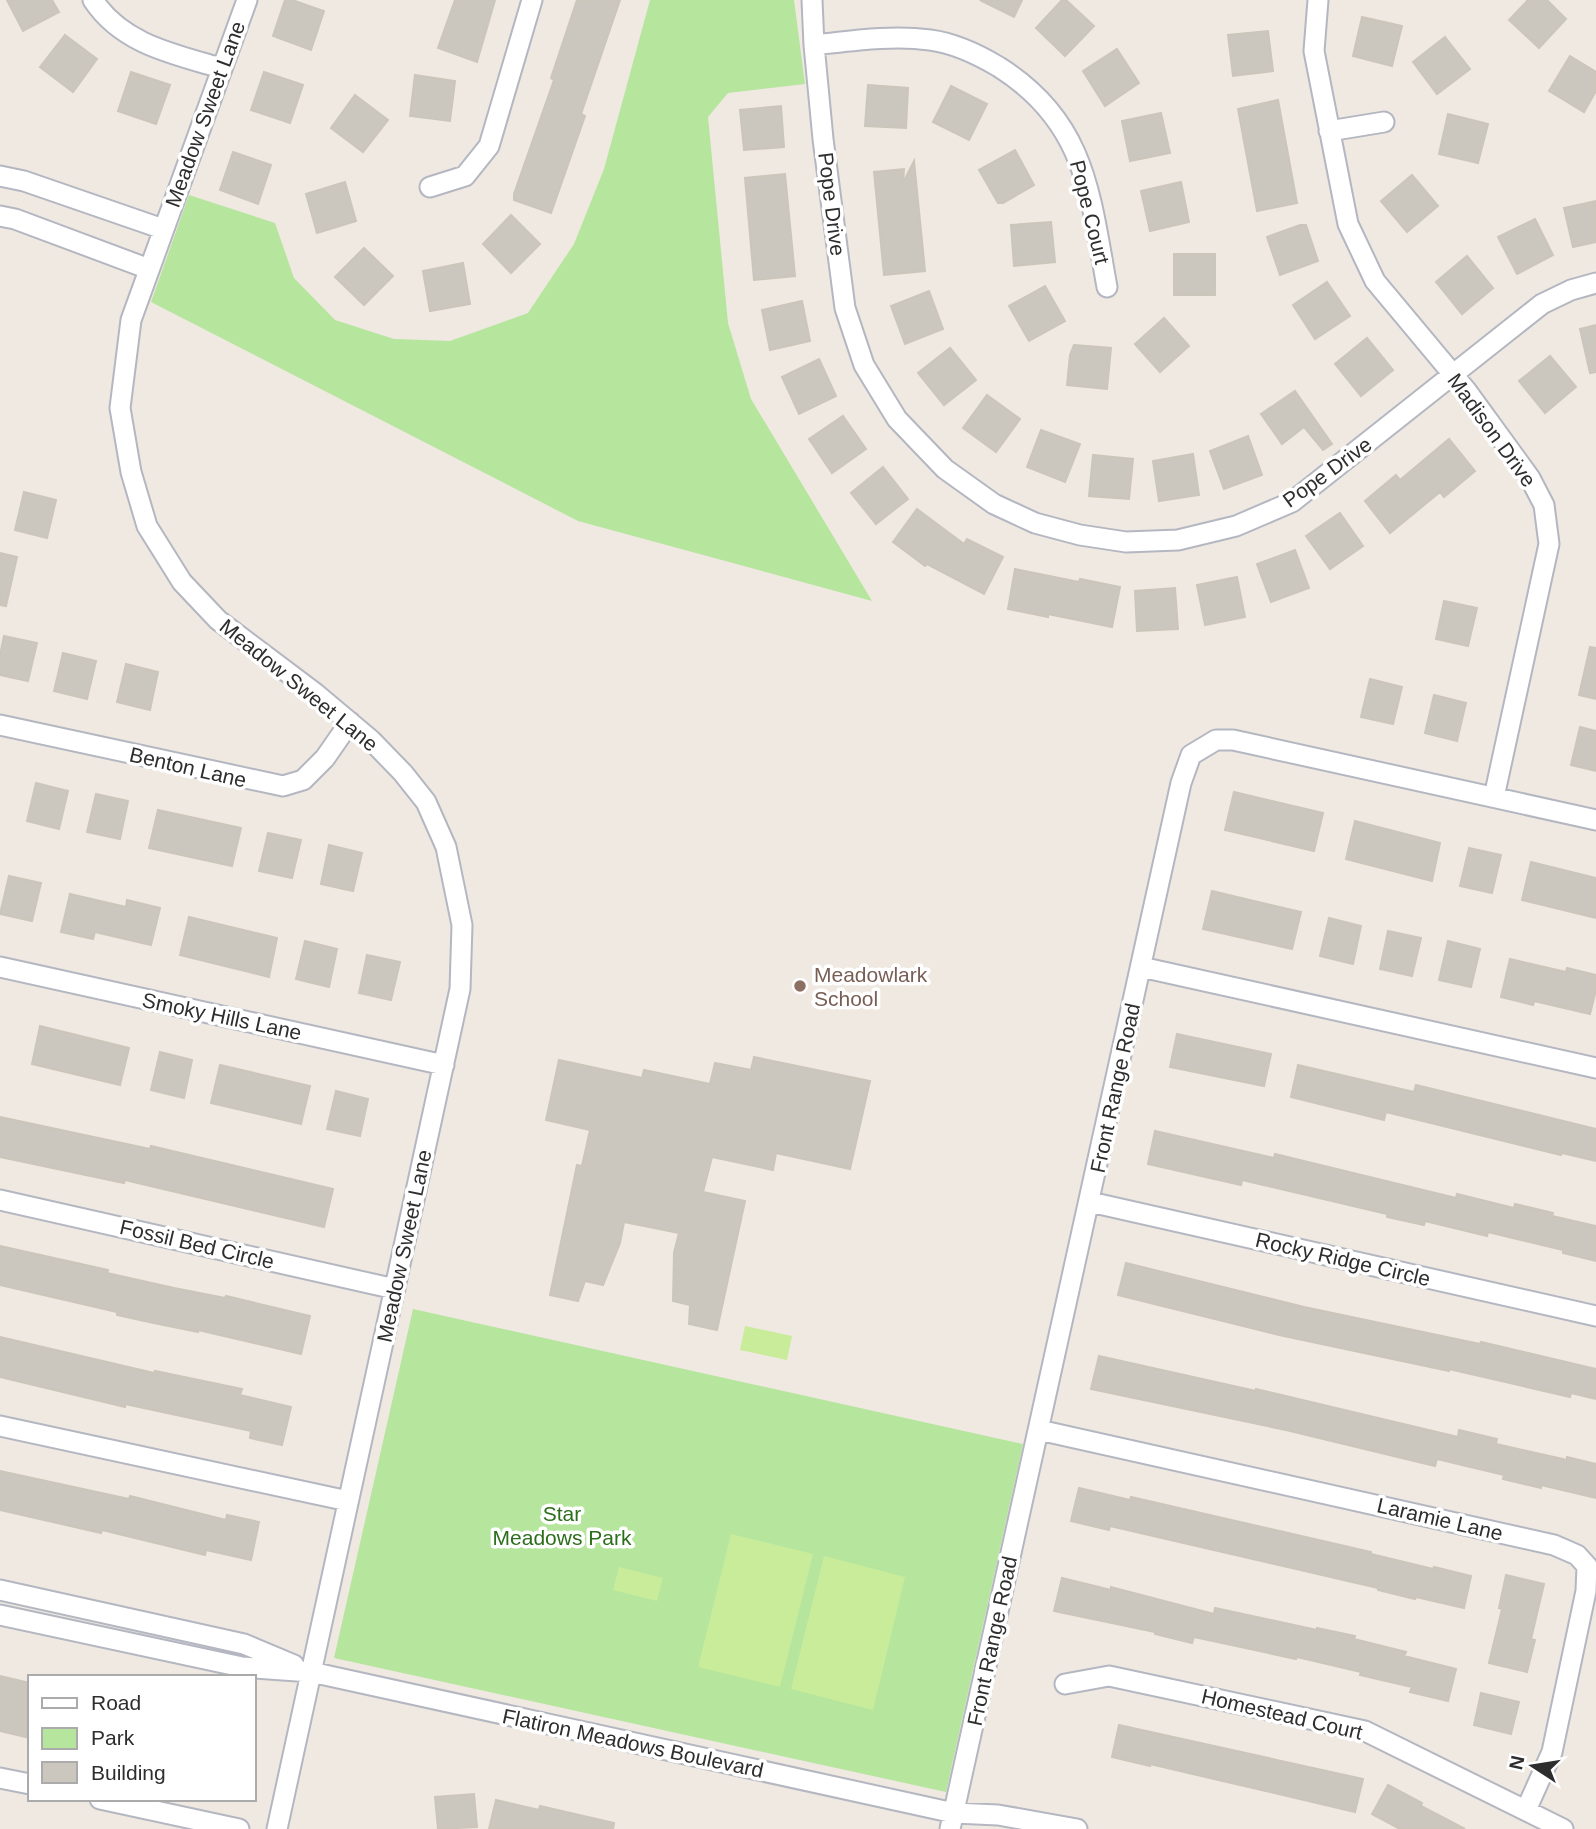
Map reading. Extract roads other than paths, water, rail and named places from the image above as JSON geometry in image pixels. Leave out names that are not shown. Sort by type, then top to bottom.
[{"type":"street","points":[[93,0],[103,16],[126,34],[156,49],[221,68]]},
{"type":"street","name":"Meadow Sweet Lane","points":[[247,0],[131,320],[120,408],[131,472],[147,526],[182,582],[218,620],[349,722],[403,773],[426,802],[446,847],[463,925],[460,989],[277,1829]]},
{"type":"street","points":[[430,187],[465,176],[489,146],[532,0]]},
{"type":"street","name":"Pope Drive","points":[[812,0],[814,45],[845,308],[864,365],[897,419],[945,469],[994,504],[1035,523],[1080,535],[1126,542],[1178,540],[1236,526],[1292,502],[1542,304],[1571,290],[1596,283]]},
{"type":"street","name":"Madison Drive","points":[[1318,0],[1314,51],[1348,224],[1375,281],[1454,376],[1530,478],[1544,505],[1549,544],[1494,797]]},
{"type":"street","name":"Pope Court","points":[[814,45],[891,38],[932,40],[982,57],[1024,83],[1053,113],[1074,147],[1087,185],[1107,287]]},
{"type":"street","points":[[1329,131],[1384,122]]},
{"type":"street","points":[[0,176],[24,181],[163,229]]},
{"type":"street","points":[[0,216],[15,219],[149,269]]},
{"type":"street","name":"Benton Lane","points":[[0,725],[283,786],[303,780],[325,758],[349,722]]},
{"type":"street","name":"Front Range Road","points":[[952,1821],[1181,783],[1191,755],[1216,740],[1233,740],[1596,820]]},
{"type":"street","name":"Smoky Hills Lane","points":[[0,967],[444,1065]]},
{"type":"street","points":[[1141,967],[1596,1068]]},
{"type":"street","name":"Fossil Bed Circle","points":[[0,1200],[395,1289]]},
{"type":"street","name":"Rocky Ridge Circle","points":[[1090,1202],[1596,1316]]},
{"type":"street","points":[[0,1426],[348,1501]]},
{"type":"street","name":"Laramie Lane","points":[[1039,1430],[1554,1545],[1577,1555],[1587,1566],[1586,1591],[1552,1752],[1526,1810]]},
{"type":"street","name":"Flatiron Meadows Boulevard","points":[[0,1590],[244,1644],[311,1672]]},
{"type":"street","name":"Flatiron Meadows Boulevard","points":[[0,1615],[242,1667],[311,1672],[982,1829]]},
{"type":"street","name":"Homestead Court","points":[[1065,1685],[1109,1676],[1365,1731],[1563,1829]]},
{"type":"street","points":[[0,1778],[28,1784]]},
{"type":"street","points":[[109,1801],[239,1829]]},
{"type":"street","name":"Flatiron Meadows Boulevard","points":[[952,1821],[998,1815],[1077,1829]]},
{"type":"place","name":"Meadowlark School","points":[[800,986]]},
{"type":"park label","name":"Star Meadows Park","points":[[562,1525]]}]
